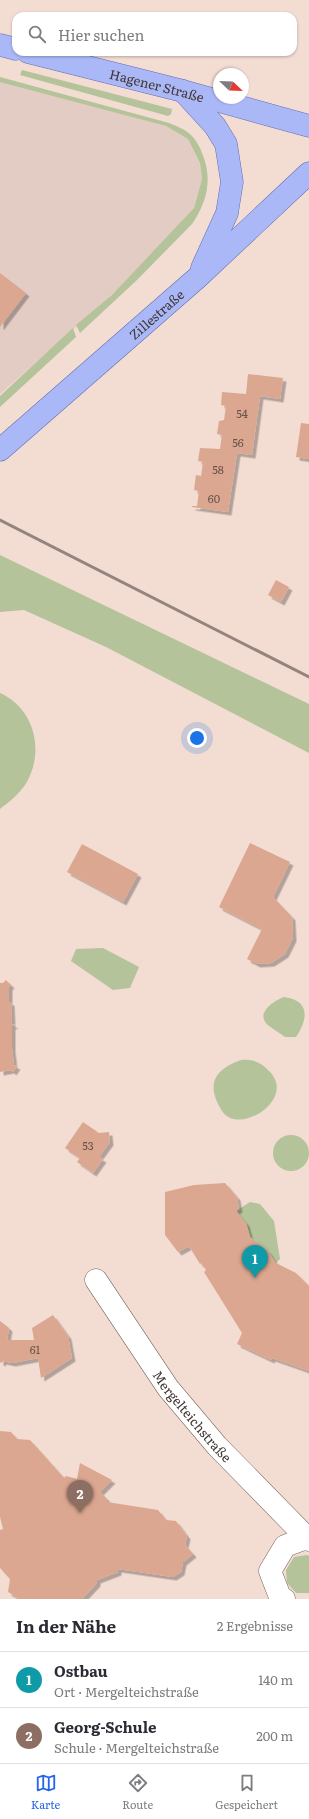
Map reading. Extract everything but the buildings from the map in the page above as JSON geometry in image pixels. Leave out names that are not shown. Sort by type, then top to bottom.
[{"type":"main road","points":[[0,45],[12,48]]},
{"type":"main road","name":"Hagener Straße","points":[[44,56],[183,91],[309,126]]},
{"type":"main road","points":[[183,91],[215,126],[226,144],[232,182],[227,213],[197,278]]},
{"type":"main road","name":"Zillestraße","points":[[0,450],[197,278],[309,173]]},
{"type":"street","name":"Mergelteichstraße","points":[[96,1280],[168,1388],[217,1446],[308,1539],[285,1546],[270,1571],[280,1598],[284,1599]]},
{"type":"shaded area","points":[[0,80],[166,126],[188,139],[200,163],[202,179],[194,208],[177,227],[112,295],[0,394]]},
{"type":"green space","points":[[22,70],[172,109],[171,114],[168,116],[20,75]]},
{"type":"green space","points":[[0,77],[175,125],[193,137],[200,148],[205,163],[208,181],[207,190],[205,199],[192,224],[137,280],[80,333],[76,325],[112,295],[194,208],[202,179],[200,163],[188,139],[166,126],[0,82]]},
{"type":"green space","points":[[73,328],[76,337],[0,407],[0,396]]},
{"type":"green space","points":[[0,555],[309,704],[309,753],[106,647],[24,610],[0,612]]},
{"type":"green space","points":[[0,693],[12,700],[22,710],[29,721],[34,733],[35,760],[25,785],[0,809]]},
{"type":"green space","points":[[103,948],[139,967],[130,988],[113,990],[71,961],[76,949]]},
{"type":"green space","points":[[284,997],[298,1002],[304,1011],[305,1017],[296,1037],[285,1037],[269,1026],[263,1017],[270,1005]]},
{"type":"green space","points":[[241,1060],[256,1062],[265,1067],[276,1081],[276,1092],[272,1102],[263,1111],[252,1117],[241,1120],[230,1118],[222,1111],[214,1093],[214,1086],[218,1074],[231,1064]]},
{"type":"green space","points":[[295,1135],[304,1140],[308,1146],[308,1160],[304,1166],[295,1171],[287,1171],[278,1166],[274,1160],[273,1149],[278,1140],[284,1136]]},
{"type":"green space","points":[[250,1202],[260,1204],[274,1221],[280,1259],[276,1263],[250,1237],[246,1223],[236,1211]]},
{"type":"green space","points":[[309,1556],[309,1593],[296,1593],[287,1583],[286,1570],[294,1557]]},
{"type":"railway","points":[[0,520],[309,677]]},
{"type":"place","name":"Ostbau","points":[[255,1278]]},
{"type":"place","name":"Georg-Schule","points":[[80,1513]]}]
